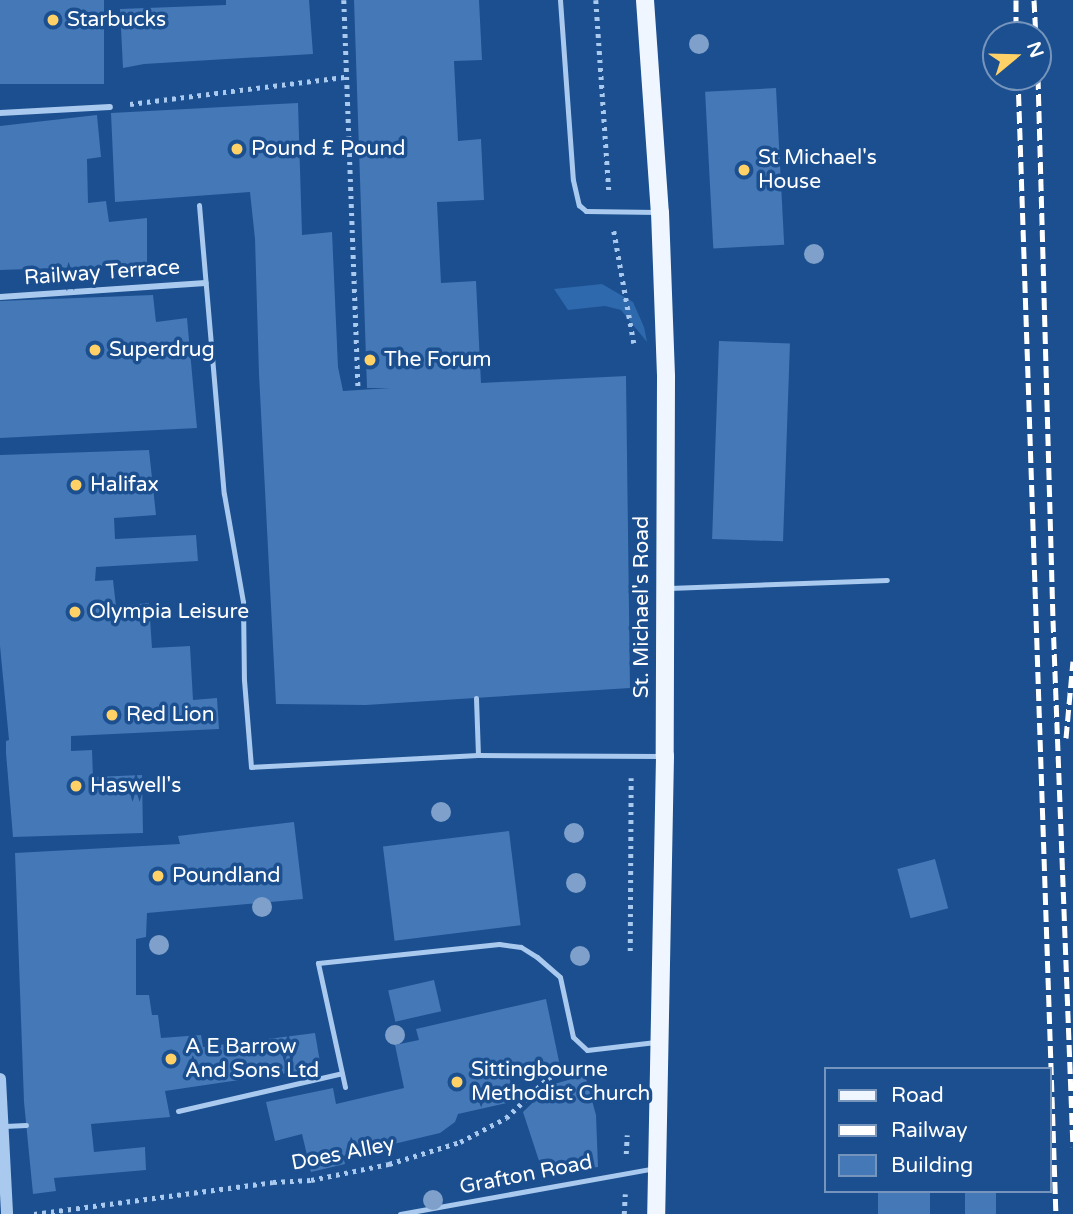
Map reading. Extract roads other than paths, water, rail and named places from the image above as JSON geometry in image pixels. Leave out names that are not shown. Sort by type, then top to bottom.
[{"type":"main road","name":"St. Michael's Road","points":[[645,0],[660,212],[666,377],[664,756],[656,1214]]},
{"type":"street","points":[[0,113],[110,107]]},
{"type":"street","name":"Railway Terrace","points":[[0,297],[206,283]]},
{"type":"street","points":[[0,1079],[7,1214]]},
{"type":"lane","points":[[560,0],[573,180],[579,205],[586,211],[660,212]]},
{"type":"lane","points":[[199,205],[223,494],[243,602],[244,680],[251,767],[478,755],[664,756]]},
{"type":"lane","points":[[665,589],[887,580]]},
{"type":"lane","points":[[476,698],[478,755]]},
{"type":"lane","points":[[345,1087],[318,963],[485,945],[521,947],[560,977],[573,1037],[587,1050],[659,1041]]},
{"type":"lane","points":[[178,1111],[342,1073]]},
{"type":"lane","points":[[1,1126],[26,1125]]},
{"type":"lane","name":"Grafton Road","points":[[400,1214],[657,1167]]},
{"type":"railway","points":[[1016,0],[1016,21]]},
{"type":"railway","points":[[1034,0],[1035,21]]},
{"type":"railway","points":[[1018,91],[1051,1067]]},
{"type":"railway","points":[[1038,91],[1053,620],[1073,1147]]},
{"type":"railway","points":[[1066,738],[1073,661]]},
{"type":"railway","points":[[1052,1094],[1056,1214]]},
{"type":"place","name":"Starbucks","points":[[53,20]]},
{"type":"place","name":"Pound £ Pound","points":[[237,149]]},
{"type":"place","name":"St Michael's House","points":[[744,170]]},
{"type":"place","name":"Superdrug","points":[[95,350]]},
{"type":"place","name":"The Forum","points":[[370,360]]},
{"type":"place","name":"Halifax","points":[[76,485]]},
{"type":"place","name":"Olympia Leisure","points":[[75,612]]},
{"type":"place","name":"Red Lion","points":[[112,715]]},
{"type":"place","name":"Haswell's","points":[[76,786]]},
{"type":"place","name":"Poundland","points":[[158,876]]},
{"type":"place","name":"A E Barrow And Sons Ltd","points":[[171,1059]]},
{"type":"place","name":"Sittingbourne Methodist Church","points":[[457,1082]]}]
